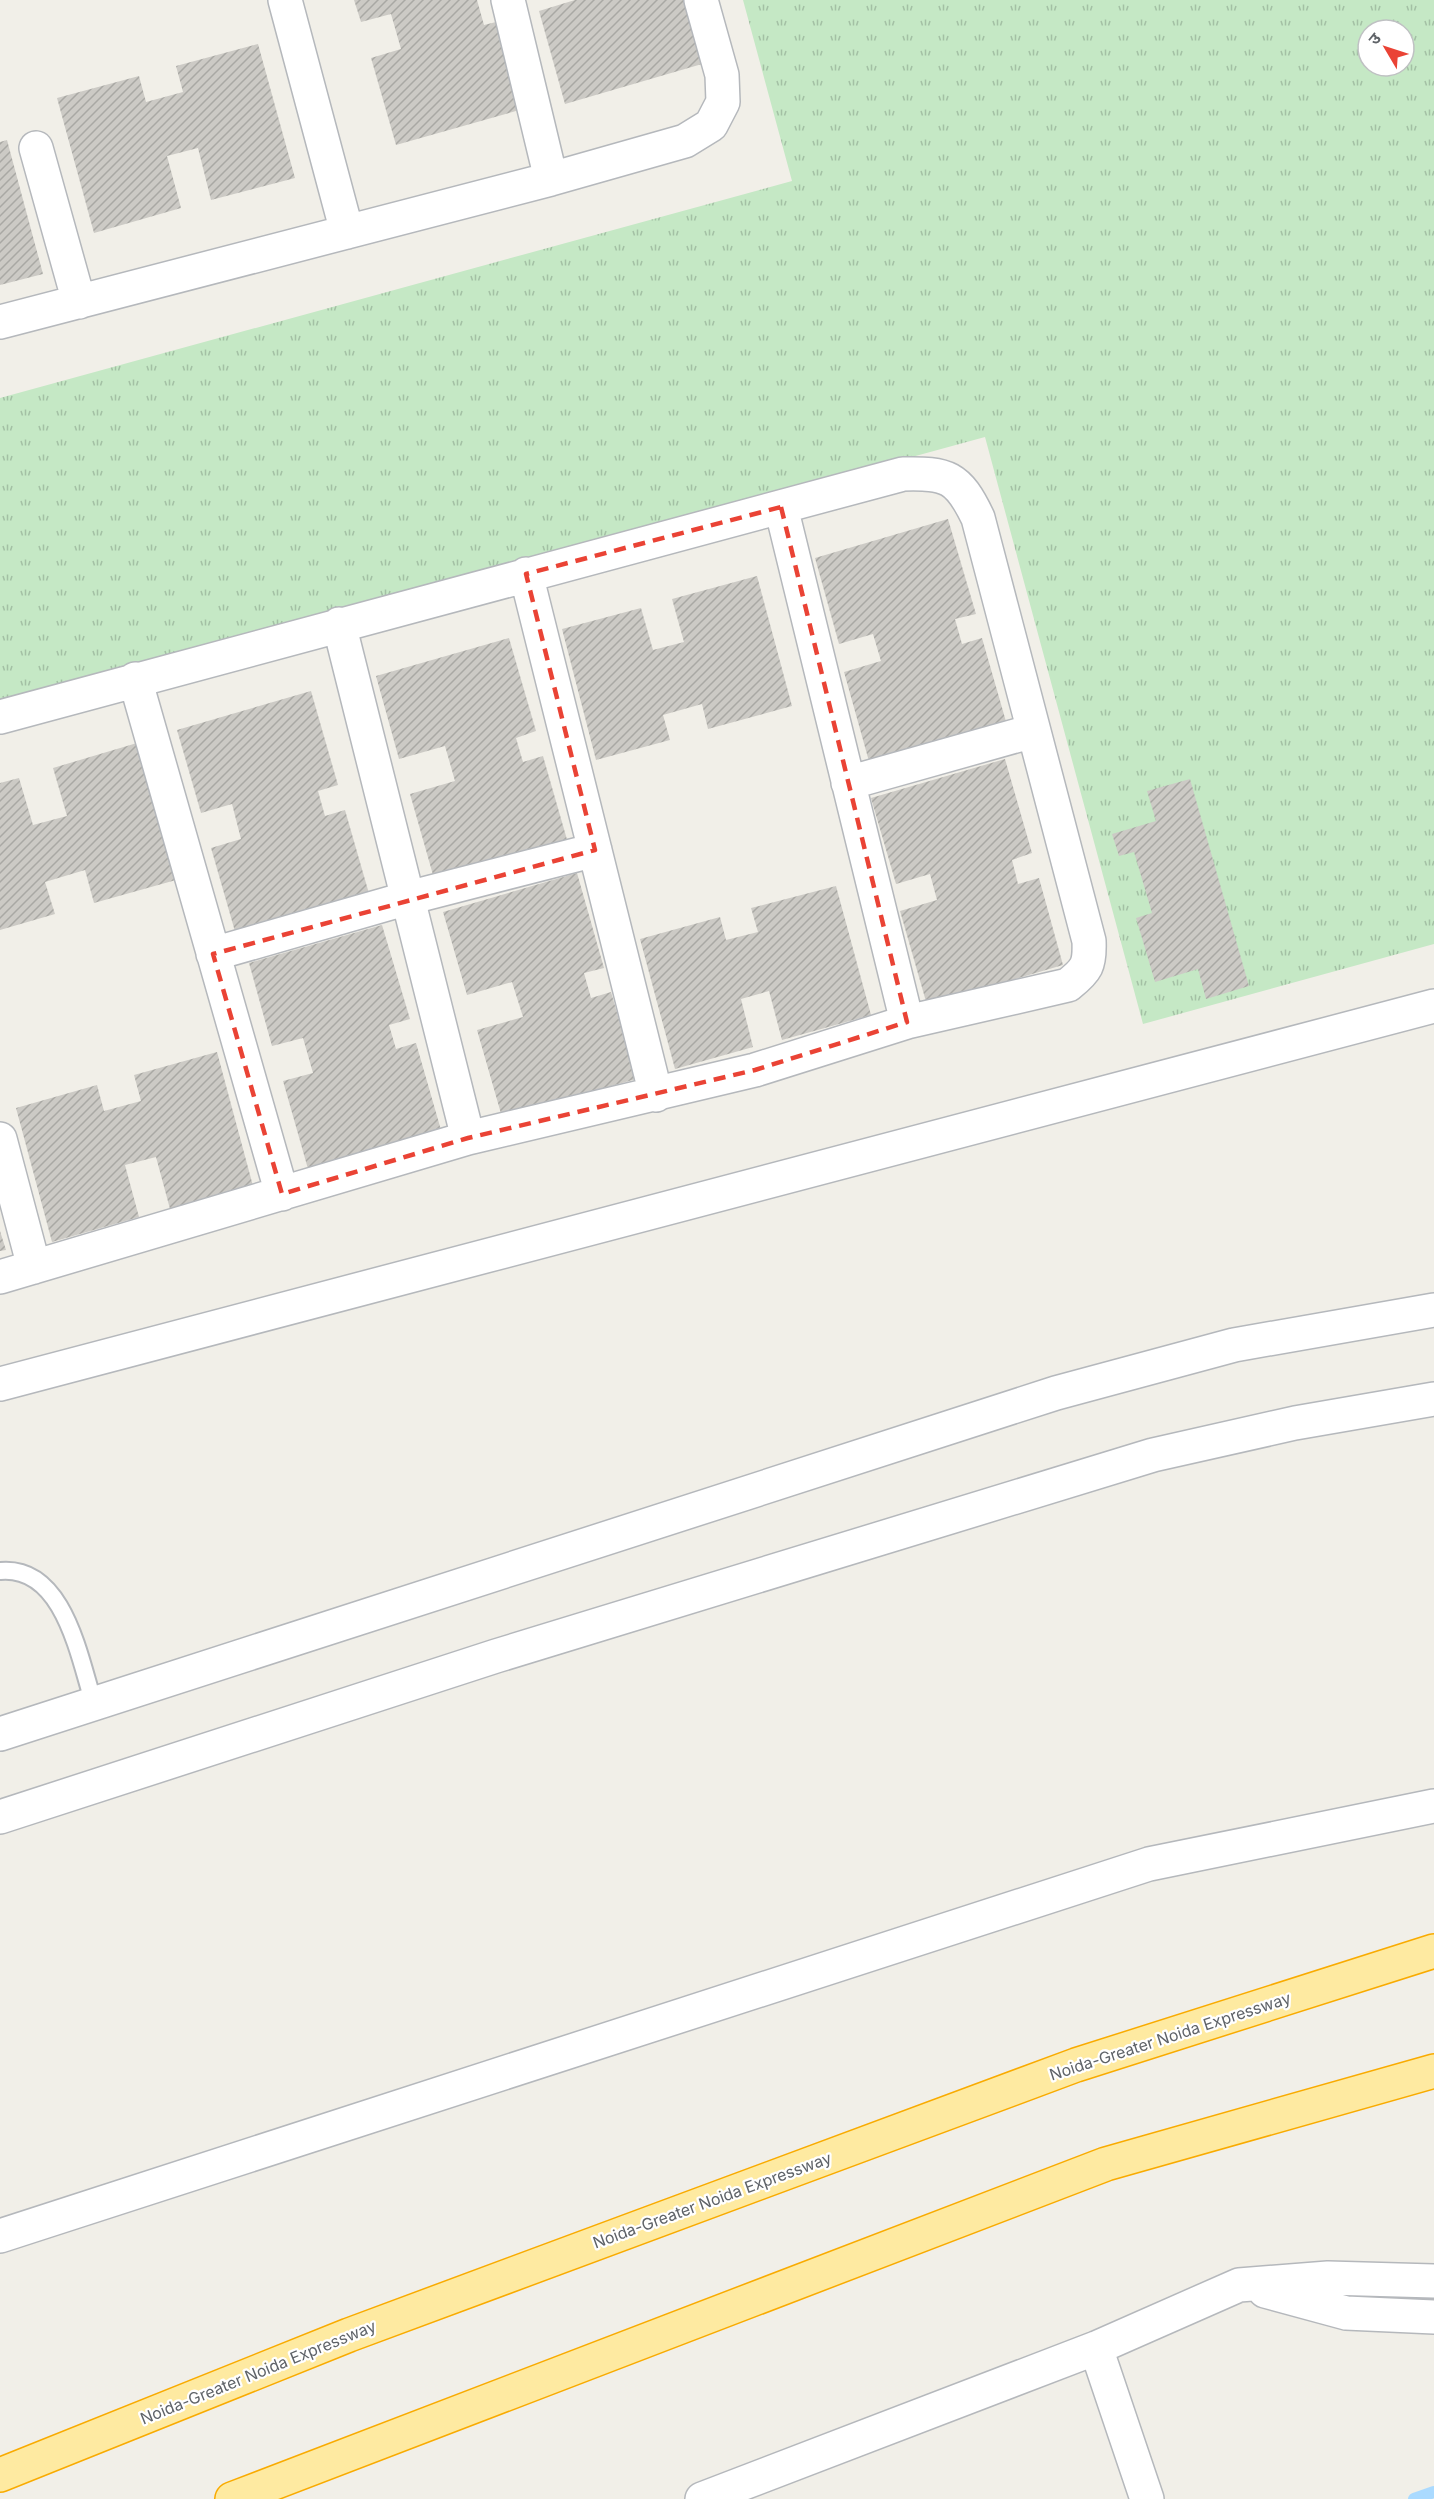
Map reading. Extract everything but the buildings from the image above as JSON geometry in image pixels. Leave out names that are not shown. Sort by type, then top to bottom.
[{"type":"highway","name":"Noida-Greater Noida Expressway","points":[[0,2475],[349,2335],[1076,2065],[1434,1951]]},
{"type":"highway","points":[[232,2499],[1106,2164],[1434,2071]]},
{"type":"street","points":[[285,0],[347,232]]},
{"type":"street","points":[[507,0],[551,179]]},
{"type":"street","points":[[0,322],[551,179],[686,141],[711,124],[723,102],[722,75],[701,0]]},
{"type":"street","points":[[36,148],[79,302]]},
{"type":"street","points":[[0,717],[903,474],[934,473],[949,478],[968,497],[978,518],[1089,941],[1090,961],[1083,974],[1068,985],[907,1022],[755,1070],[468,1138],[0,1277]]},
{"type":"street","points":[[781,507],[907,1022]]},
{"type":"street","points":[[526,574],[656,1095]]},
{"type":"street","points":[[339,624],[468,1138]]},
{"type":"street","points":[[135,679],[282,1194]]},
{"type":"street","points":[[848,783],[1034,731]]},
{"type":"street","points":[[213,954],[408,898],[595,850]]},
{"type":"street","points":[[0,1384],[1434,1006]]},
{"type":"street","points":[[0,1139],[34,1267]]},
{"type":"street","points":[[0,1734],[1056,1393],[1234,1345],[1434,1310]]},
{"type":"street","points":[[0,1817],[496,1656],[1154,1455],[1296,1423],[1434,1399]]},
{"type":"street","points":[[0,2236],[1149,1864],[1434,1806]]},
{"type":"street","points":[[702,2499],[1096,2348],[1239,2284],[1329,2278],[1434,2281]]},
{"type":"street","points":[[1239,2284],[1346,2313],[1434,2317]]},
{"type":"street","points":[[1096,2348],[1147,2499]]},
{"type":"lane","points":[[0,1571],[16,1569],[38,1580],[54,1598],[70,1626],[94,1704]]},
{"type":"highlighted area","points":[[781,507],[907,1022],[755,1070],[468,1138],[282,1194],[213,954],[595,850],[526,574]]},
{"type":"green space","points":[[743,0],[1434,0],[1434,944],[1143,1024],[985,437],[0,706],[0,398],[792,181]]},
{"type":"waterway","points":[[1414,2499],[1434,2492]]}]
